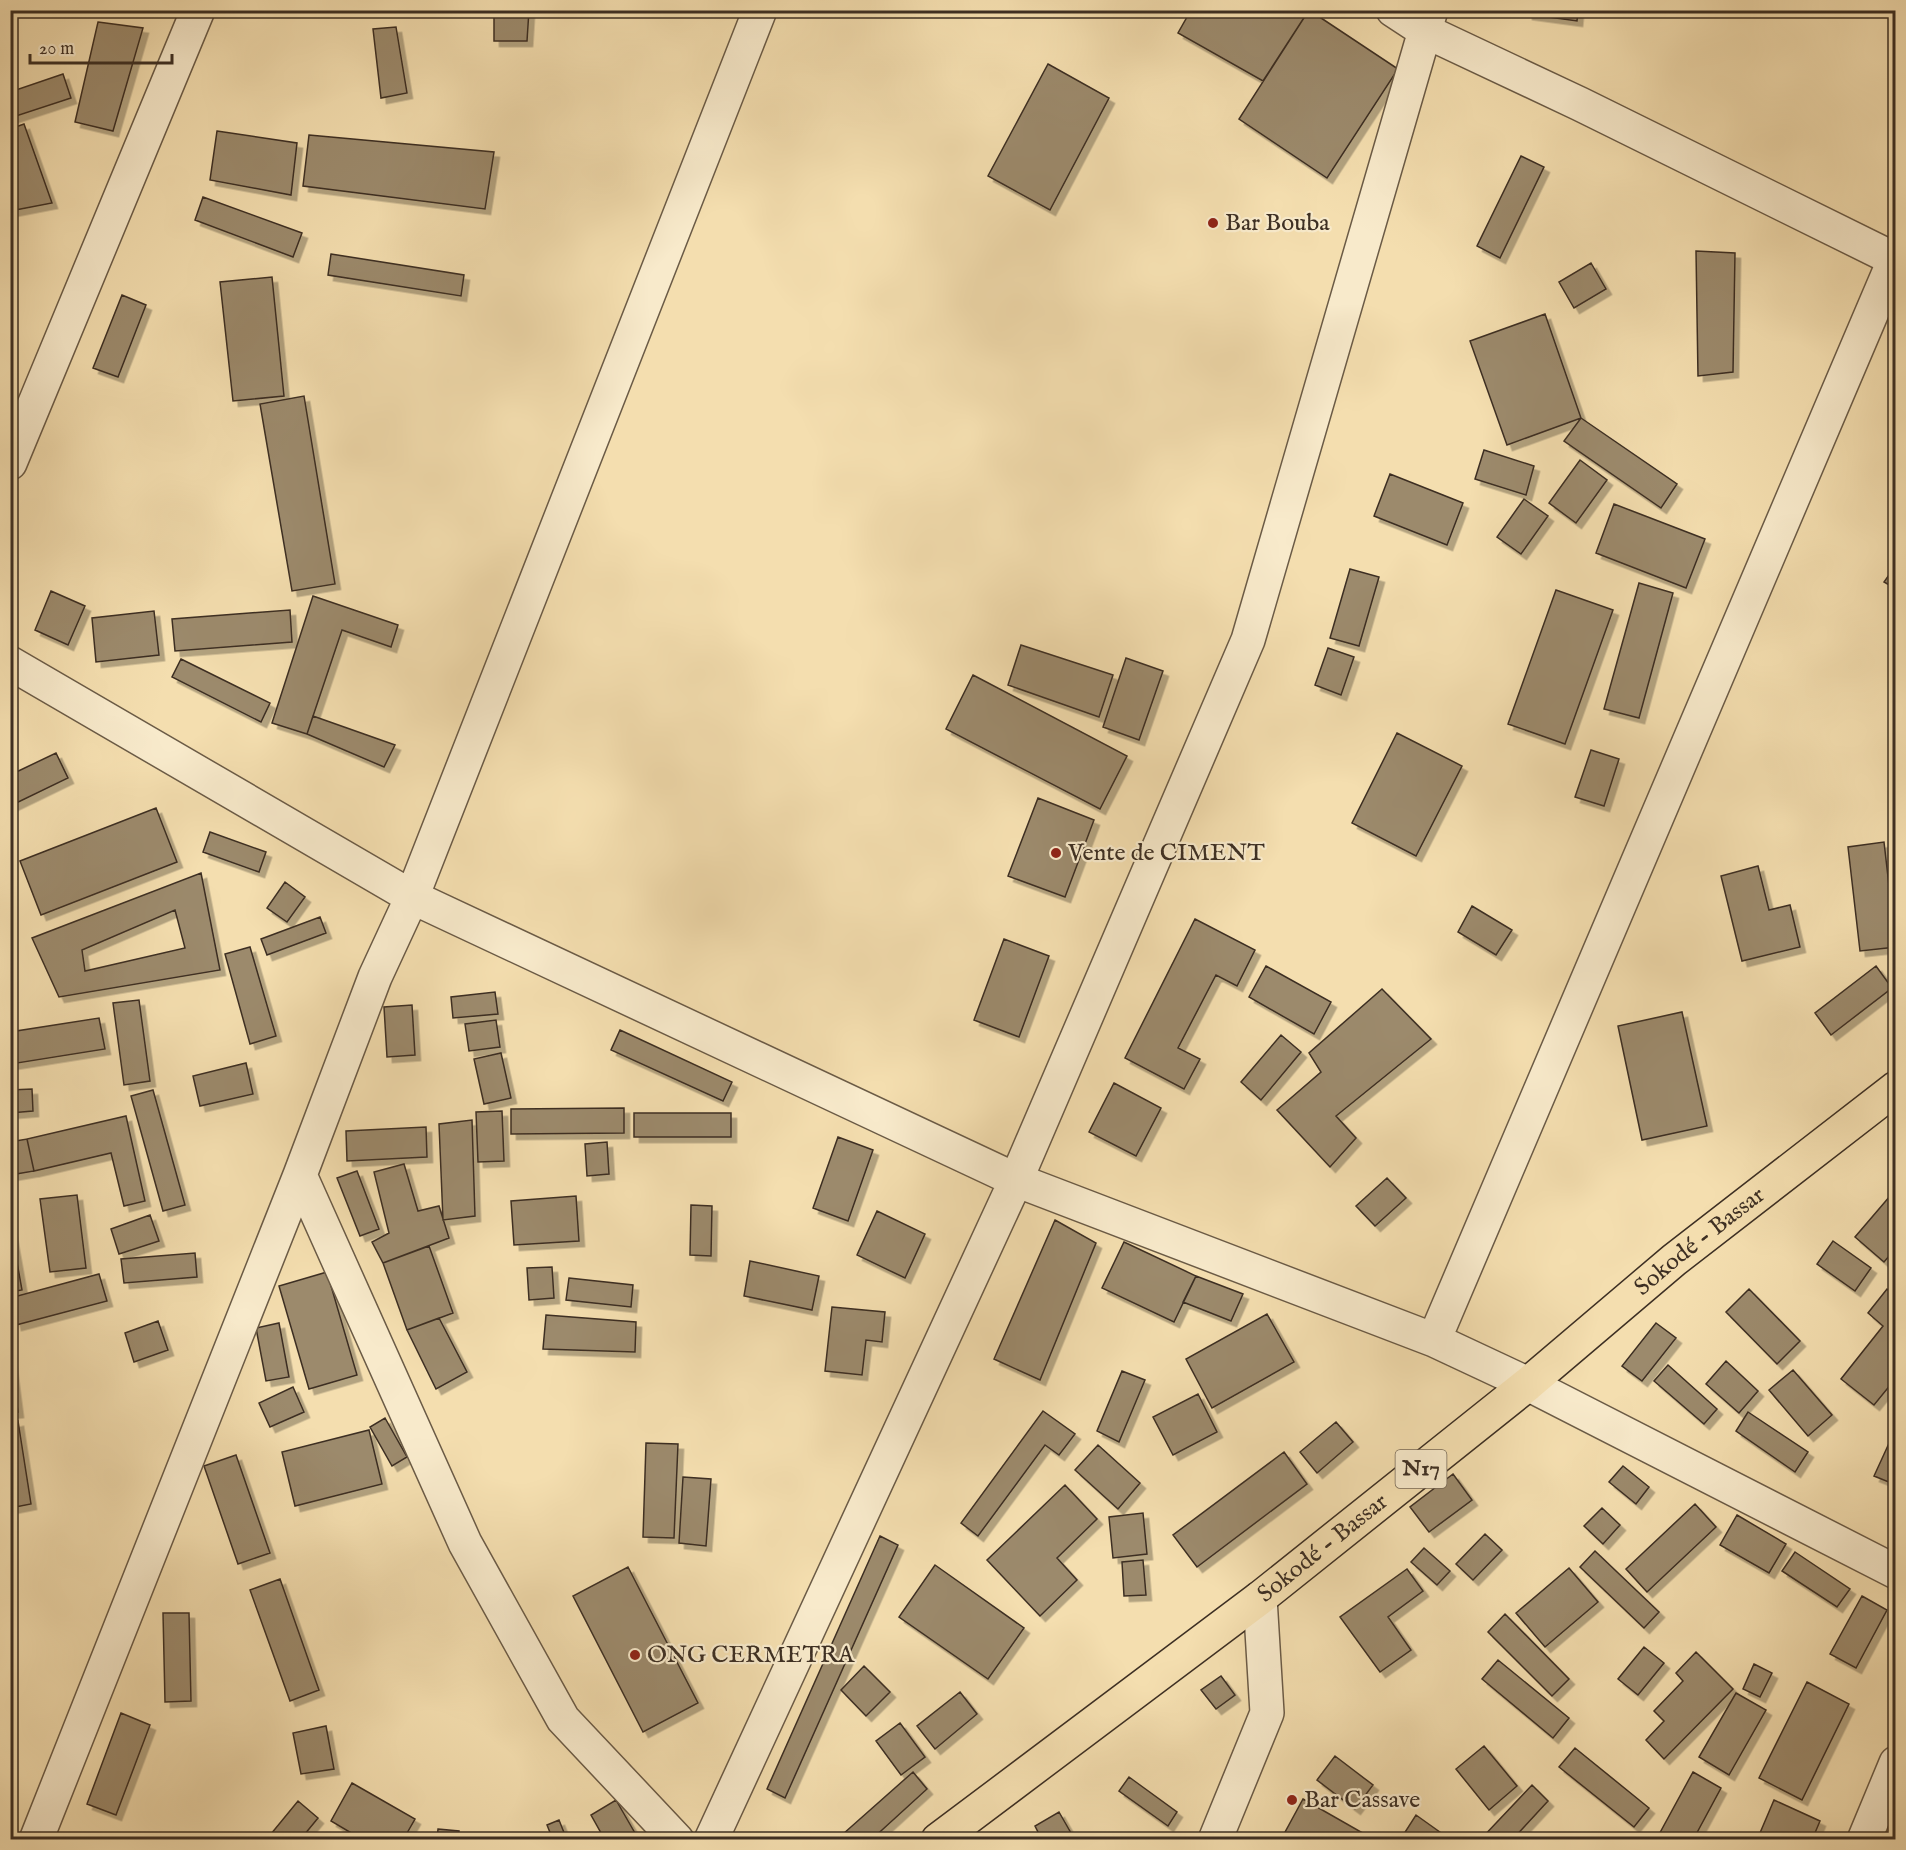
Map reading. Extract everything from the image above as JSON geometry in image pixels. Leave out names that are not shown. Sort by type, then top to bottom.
[{"type":"main road","name":"Sokodé - Bassar","points":[[938,1839],[1260,1598],[1528,1384],[1674,1260],[1896,1088]]},
{"type":"street","points":[[10,463],[198,10]]},
{"type":"street","points":[[36,1839],[300,1175],[375,977],[412,897],[760,10]]},
{"type":"street","points":[[1393,10],[1428,21],[1591,109],[1895,259],[1434,1341]]},
{"type":"street","points":[[711,1839],[1016,1180],[1248,640],[1428,21]]},
{"type":"street","points":[[10,663],[412,897],[1016,1180],[1434,1341],[1528,1384],[1896,1572]]},
{"type":"street","points":[[300,1175],[465,1543],[562,1719],[677,1839]]},
{"type":"street","points":[[1215,1839],[1267,1713],[1260,1598]]},
{"type":"street","points":[[1864,1839],[1896,1763]]},
{"type":"building","points":[[494,10],[529,10],[527,41],[494,41]]},
{"type":"building","points":[[1191,10],[1309,10],[1263,81],[1178,33]]},
{"type":"building","points":[[1309,10],[1398,69],[1327,178],[1239,119]]},
{"type":"building","points":[[1527,10],[1578,10],[1577,21],[1527,14]]},
{"type":"building","points":[[98,22],[143,28],[113,131],[75,122]]},
{"type":"building","points":[[396,27],[407,93],[381,98],[373,29]]},
{"type":"building","points":[[1048,64],[1109,98],[1050,210],[988,176]]},
{"type":"building","points":[[63,74],[71,98],[10,118],[10,92]]},
{"type":"building","points":[[24,124],[52,203],[10,211],[10,129]]},
{"type":"building","points":[[217,131],[297,143],[291,195],[210,180]]},
{"type":"building","points":[[309,135],[494,152],[485,209],[303,186]]},
{"type":"building","points":[[1521,156],[1544,167],[1500,258],[1477,246]]},
{"type":"building","points":[[203,197],[302,233],[293,257],[195,220]]},
{"type":"building","points":[[1696,251],[1735,253],[1733,372],[1698,376]]},
{"type":"building","points":[[331,254],[464,275],[461,296],[328,275]]},
{"type":"building","points":[[1591,263],[1606,289],[1574,308],[1559,282]]},
{"type":"building","points":[[272,277],[284,396],[233,401],[220,282]]},
{"type":"building","points":[[122,295],[146,305],[118,377],[93,368]]},
{"type":"building","points":[[1545,314],[1581,418],[1507,445],[1470,341]]},
{"type":"building","points":[[304,396],[335,584],[292,591],[260,404]]},
{"type":"building","points":[[1581,418],[1677,484],[1661,508],[1564,441]]},
{"type":"building","points":[[1484,450],[1534,466],[1526,495],[1475,479]]},
{"type":"building","points":[[1580,460],[1607,480],[1576,523],[1549,503]]},
{"type":"building","points":[[1390,474],[1463,503],[1447,545],[1374,516]]},
{"type":"building","points":[[1524,499],[1548,516],[1521,554],[1497,537]]},
{"type":"building","points":[[1614,504],[1705,539],[1686,588],[1596,553]]},
{"type":"building","points":[[1896,565],[1896,589],[1884,582]]},
{"type":"building","points":[[1350,569],[1379,577],[1359,646],[1330,638]]},
{"type":"building","points":[[1639,583],[1673,593],[1639,718],[1604,709]]},
{"type":"building","points":[[1556,590],[1613,610],[1565,744],[1508,724]]},
{"type":"building","points":[[51,591],[85,606],[68,645],[35,630]]},
{"type":"building","points":[[313,596],[398,625],[391,647],[342,630],[307,734],[272,723]]},
{"type":"building","points":[[290,610],[292,642],[175,651],[172,619]]},
{"type":"building","points":[[154,611],[159,655],[96,662],[92,618]]},
{"type":"building","points":[[1021,645],[1113,675],[1099,717],[1008,685]]},
{"type":"building","points":[[1328,648],[1354,657],[1341,695],[1315,685]]},
{"type":"building","points":[[1126,658],[1163,671],[1139,740],[1103,727]]},
{"type":"building","points":[[181,659],[270,703],[261,722],[172,677]]},
{"type":"building","points":[[973,675],[1127,756],[1100,809],[946,729]]},
{"type":"building","points":[[313,716],[395,745],[384,767],[307,734]]},
{"type":"building","points":[[1397,733],[1462,766],[1416,856],[1352,823]]},
{"type":"building","points":[[1591,750],[1619,759],[1604,806],[1575,797]]},
{"type":"building","points":[[56,753],[68,778],[10,806],[10,775]]},
{"type":"building","points":[[1038,798],[1094,820],[1065,897],[1008,876]]},
{"type":"building","points":[[156,808],[177,862],[41,915],[20,861]]},
{"type":"building","points":[[210,832],[266,852],[259,872],[203,852]]},
{"type":"building","points":[[1884,842],[1896,947],[1860,951],[1848,847]]},
{"type":"building","points":[[1758,866],[1769,910],[1790,905],[1800,947],[1742,961],[1721,876]]},
{"type":"building","points":[[201,873],[220,970],[59,997],[32,938]],"holes":[[[175,910],[185,948],[85,971],[82,950]]]},
{"type":"building","points":[[285,882],[305,897],[287,922],[267,908]]},
{"type":"building","points":[[1472,906],[1512,930],[1496,955],[1458,932]]},
{"type":"building","points":[[320,917],[326,933],[267,955],[261,939]]},
{"type":"building","points":[[1195,919],[1255,950],[1237,986],[1216,975],[1178,1048],[1200,1059],[1184,1089],[1125,1058]]},
{"type":"building","points":[[1004,939],[1049,956],[1019,1037],[974,1020]]},
{"type":"building","points":[[250,947],[276,1036],[250,1044],[225,954]]},
{"type":"building","points":[[1266,966],[1331,1002],[1314,1034],[1249,997]]},
{"type":"building","points":[[1876,966],[1892,988],[1831,1035],[1815,1013]]},
{"type":"building","points":[[1382,989],[1431,1039],[1336,1116],[1356,1138],[1330,1167],[1277,1110],[1321,1072],[1309,1053]]},
{"type":"building","points":[[495,992],[498,1014],[453,1018],[451,997]]},
{"type":"building","points":[[139,1000],[150,1081],[124,1085],[113,1003]]},
{"type":"building","points":[[412,1005],[415,1055],[387,1057],[384,1007]]},
{"type":"building","points":[[1682,1012],[1707,1126],[1642,1140],[1618,1026]]},
{"type":"building","points":[[99,1018],[105,1049],[11,1064],[10,1032]]},
{"type":"building","points":[[496,1020],[500,1047],[469,1051],[465,1024]]},
{"type":"building","points":[[620,1030],[732,1082],[723,1101],[611,1050]]},
{"type":"building","points":[[1281,1035],[1301,1052],[1261,1100],[1241,1082]]},
{"type":"building","points":[[501,1053],[511,1098],[484,1104],[474,1059]]},
{"type":"building","points":[[246,1063],[253,1094],[200,1106],[193,1076]]},
{"type":"building","points":[[1114,1083],[1161,1108],[1136,1156],[1089,1132]]},
{"type":"building","points":[[32,1089],[33,1111],[10,1113],[10,1090]]},
{"type":"building","points":[[153,1090],[185,1205],[163,1211],[131,1096]]},
{"type":"building","points":[[624,1108],[624,1133],[511,1134],[511,1109]]},
{"type":"building","points":[[502,1111],[504,1161],[478,1162],[476,1112]]},
{"type":"building","points":[[634,1113],[731,1113],[731,1137],[634,1137]]},
{"type":"building","points":[[126,1116],[145,1201],[124,1206],[111,1153],[34,1171],[27,1139]]},
{"type":"building","points":[[472,1120],[475,1216],[443,1220],[439,1124]]},
{"type":"building","points":[[426,1127],[427,1157],[347,1161],[346,1131]]},
{"type":"building","points":[[838,1137],[873,1150],[848,1221],[813,1208]]},
{"type":"building","points":[[27,1139],[34,1171],[10,1175],[10,1142]]},
{"type":"building","points":[[607,1142],[609,1174],[587,1176],[585,1144]]},
{"type":"building","points":[[404,1164],[418,1211],[439,1206],[449,1238],[383,1263],[372,1242],[389,1233],[374,1172]]},
{"type":"building","points":[[357,1171],[379,1229],[360,1236],[337,1178]]},
{"type":"building","points":[[1387,1178],[1406,1198],[1375,1226],[1356,1206]]},
{"type":"building","points":[[1896,1189],[1896,1248],[1884,1262],[1855,1237]]},
{"type":"building","points":[[77,1195],[86,1268],[50,1272],[40,1199]]},
{"type":"building","points":[[576,1196],[579,1241],[514,1245],[511,1201]]},
{"type":"building","points":[[691,1205],[712,1206],[711,1256],[690,1255]]},
{"type":"building","points":[[877,1211],[925,1234],[905,1278],[857,1255]]},
{"type":"building","points":[[150,1215],[159,1241],[119,1254],[111,1229]]},
{"type":"building","points":[[1055,1220],[1096,1243],[1040,1380],[994,1359]]},
{"type":"building","points":[[10,1223],[22,1290],[10,1292]]},
{"type":"building","points":[[1833,1241],[1871,1268],[1855,1291],[1817,1264]]},
{"type":"building","points":[[1124,1242],[1196,1276],[1174,1322],[1102,1288]]},
{"type":"building","points":[[429,1246],[453,1313],[407,1330],[383,1263]]},
{"type":"building","points":[[195,1253],[197,1277],[124,1283],[121,1259]]},
{"type":"building","points":[[750,1261],[819,1276],[812,1310],[744,1296]]},
{"type":"building","points":[[552,1267],[554,1298],[529,1300],[527,1268]]},
{"type":"building","points":[[327,1272],[357,1375],[309,1389],[279,1286]]},
{"type":"building","points":[[99,1274],[107,1301],[16,1325],[10,1298]]},
{"type":"building","points":[[1196,1276],[1243,1294],[1231,1321],[1183,1302]]},
{"type":"building","points":[[569,1278],[633,1285],[631,1307],[566,1300]]},
{"type":"building","points":[[1749,1289],[1800,1341],[1777,1364],[1726,1312]]},
{"type":"building","points":[[1887,1289],[1896,1296],[1896,1378],[1874,1405],[1841,1379],[1883,1326],[1868,1313]]},
{"type":"building","points":[[832,1307],[885,1312],[882,1342],[866,1340],[862,1375],[825,1371]]},
{"type":"building","points":[[1267,1314],[1294,1362],[1212,1408],[1186,1359]]},
{"type":"building","points":[[546,1315],[636,1322],[635,1352],[543,1349]]},
{"type":"building","points":[[439,1318],[467,1372],[436,1389],[407,1330]]},
{"type":"building","points":[[158,1321],[168,1350],[134,1362],[125,1333]]},
{"type":"building","points":[[279,1323],[289,1377],[266,1381],[256,1328]]},
{"type":"building","points":[[1656,1323],[1676,1338],[1642,1381],[1622,1366]]},
{"type":"building","points":[[10,1351],[18,1412],[10,1413]]},
{"type":"building","points":[[1726,1361],[1758,1391],[1739,1413],[1706,1384]]},
{"type":"building","points":[[1668,1365],[1717,1409],[1704,1424],[1654,1381]]},
{"type":"building","points":[[1793,1370],[1832,1415],[1808,1436],[1769,1390]]},
{"type":"building","points":[[1122,1371],[1145,1380],[1119,1442],[1097,1431]]},
{"type":"building","points":[[293,1387],[304,1412],[270,1427],[259,1403]]},
{"type":"building","points":[[1198,1394],[1217,1432],[1173,1455],[1153,1417]]},
{"type":"building","points":[[1043,1411],[1075,1434],[1059,1455],[1045,1445],[978,1536],[961,1523]]},
{"type":"building","points":[[1748,1412],[1808,1452],[1795,1472],[1736,1431]]},
{"type":"building","points":[[385,1418],[407,1457],[392,1466],[370,1427]]},
{"type":"building","points":[[18,1421],[31,1504],[10,1508],[10,1423]]},
{"type":"building","points":[[1336,1422],[1353,1442],[1317,1473],[1300,1452]]},
{"type":"building","points":[[1896,1428],[1896,1485],[1874,1476]]},
{"type":"building","points":[[369,1430],[382,1484],[295,1506],[282,1452]]},
{"type":"building","points":[[646,1443],[678,1444],[674,1538],[643,1537]]},
{"type":"building","points":[[1098,1445],[1140,1483],[1118,1509],[1075,1470]]},
{"type":"building","points":[[1284,1452],[1307,1484],[1197,1567],[1173,1535]]},
{"type":"building","points":[[236,1455],[270,1553],[238,1564],[204,1466]]},
{"type":"building","points":[[1623,1466],[1649,1487],[1636,1504],[1609,1482]]},
{"type":"building","points":[[1453,1474],[1472,1500],[1429,1532],[1410,1507]]},
{"type":"building","points":[[683,1477],[711,1479],[706,1546],[679,1543]]},
{"type":"building","points":[[1065,1485],[1097,1519],[1057,1558],[1077,1580],[1040,1616],[987,1560]]},
{"type":"building","points":[[1695,1504],[1716,1527],[1647,1592],[1626,1569]]},
{"type":"building","points":[[1602,1508],[1620,1525],[1603,1544],[1584,1526]]},
{"type":"building","points":[[1143,1513],[1147,1554],[1113,1558],[1109,1517]]},
{"type":"building","points":[[1737,1515],[1786,1544],[1769,1573],[1720,1545]]},
{"type":"building","points":[[1485,1534],[1502,1550],[1473,1580],[1456,1564]]},
{"type":"building","points":[[880,1536],[898,1545],[785,1798],[767,1789]]},
{"type":"building","points":[[1424,1548],[1450,1571],[1437,1585],[1411,1562]]},
{"type":"building","points":[[1595,1551],[1659,1612],[1644,1628],[1580,1567]]},
{"type":"building","points":[[1795,1552],[1850,1589],[1837,1607],[1782,1571]]},
{"type":"building","points":[[1143,1560],[1146,1595],[1124,1596],[1122,1562]]},
{"type":"building","points":[[935,1565],[1024,1628],[988,1679],[899,1617]]},
{"type":"building","points":[[628,1567],[698,1703],[643,1732],[573,1596]]},
{"type":"building","points":[[1569,1568],[1598,1602],[1545,1647],[1516,1613]]},
{"type":"building","points":[[1407,1569],[1423,1591],[1388,1617],[1411,1650],[1380,1672],[1340,1617]]},
{"type":"building","points":[[280,1579],[319,1690],[290,1701],[250,1590]]},
{"type":"building","points":[[1862,1596],[1887,1610],[1856,1668],[1830,1654]]},
{"type":"building","points":[[163,1613],[189,1613],[191,1701],[165,1702]]},
{"type":"building","points":[[1505,1614],[1569,1679],[1552,1696],[1488,1632]]},
{"type":"building","points":[[1644,1647],[1664,1663],[1638,1695],[1618,1679]]},
{"type":"building","points":[[1696,1652],[1733,1689],[1664,1759],[1646,1740],[1664,1721],[1654,1711],[1683,1681],[1676,1673]]},
{"type":"building","points":[[1498,1660],[1569,1718],[1553,1738],[1482,1679]]},
{"type":"building","points":[[1754,1664],[1772,1673],[1760,1697],[1743,1689]]},
{"type":"building","points":[[864,1666],[890,1692],[866,1716],[841,1690]]},
{"type":"building","points":[[1221,1676],[1235,1695],[1216,1709],[1201,1690]]},
{"type":"building","points":[[1807,1682],[1849,1704],[1802,1800],[1759,1778]]},
{"type":"building","points":[[960,1692],[977,1714],[935,1749],[917,1726]]},
{"type":"building","points":[[1736,1693],[1766,1710],[1729,1775],[1699,1757]]},
{"type":"building","points":[[121,1713],[150,1725],[116,1815],[87,1804]]},
{"type":"building","points":[[900,1723],[925,1757],[901,1775],[876,1741]]},
{"type":"building","points":[[326,1726],[334,1769],[301,1774],[293,1733]]},
{"type":"building","points":[[1484,1746],[1517,1786],[1489,1810],[1456,1769]]},
{"type":"building","points":[[1575,1748],[1649,1808],[1634,1827],[1559,1767]]},
{"type":"building","points":[[1335,1756],[1373,1785],[1355,1809],[1317,1780]]},
{"type":"building","points":[[913,1772],[927,1789],[871,1840],[848,1840],[843,1834]]},
{"type":"building","points":[[1693,1772],[1721,1788],[1693,1840],[1656,1840]]},
{"type":"building","points":[[1129,1777],[1177,1812],[1168,1826],[1119,1791]]},
{"type":"building","points":[[352,1783],[415,1819],[403,1840],[363,1840],[331,1821]]},
{"type":"building","points":[[1532,1785],[1548,1801],[1512,1840],[1480,1840]]},
{"type":"building","points":[[1303,1799],[1375,1840],[1294,1840],[1284,1834]]},
{"type":"building","points":[[616,1800],[639,1840],[605,1840],[591,1815]]},
{"type":"building","points":[[1774,1800],[1820,1821],[1812,1840],[1757,1840]]},
{"type":"building","points":[[298,1801],[318,1818],[300,1840],[266,1840]]},
{"type":"building","points":[[1059,1812],[1075,1840],[1042,1840],[1035,1826]]},
{"type":"building","points":[[1416,1815],[1451,1840],[1400,1840]]},
{"type":"building","points":[[559,1820],[567,1840],[553,1840],[547,1825]]},
{"type":"building","points":[[438,1829],[459,1831],[458,1840],[437,1840]]},
{"type":"place","name":"Bar Bouba","points":[[1213,223]]},
{"type":"place","name":"Vente de CIMENT","points":[[1056,853]]},
{"type":"place","name":"ONG CERMETRA","points":[[635,1655]]},
{"type":"place","name":"Bar Cassave","points":[[1292,1800]]}]
